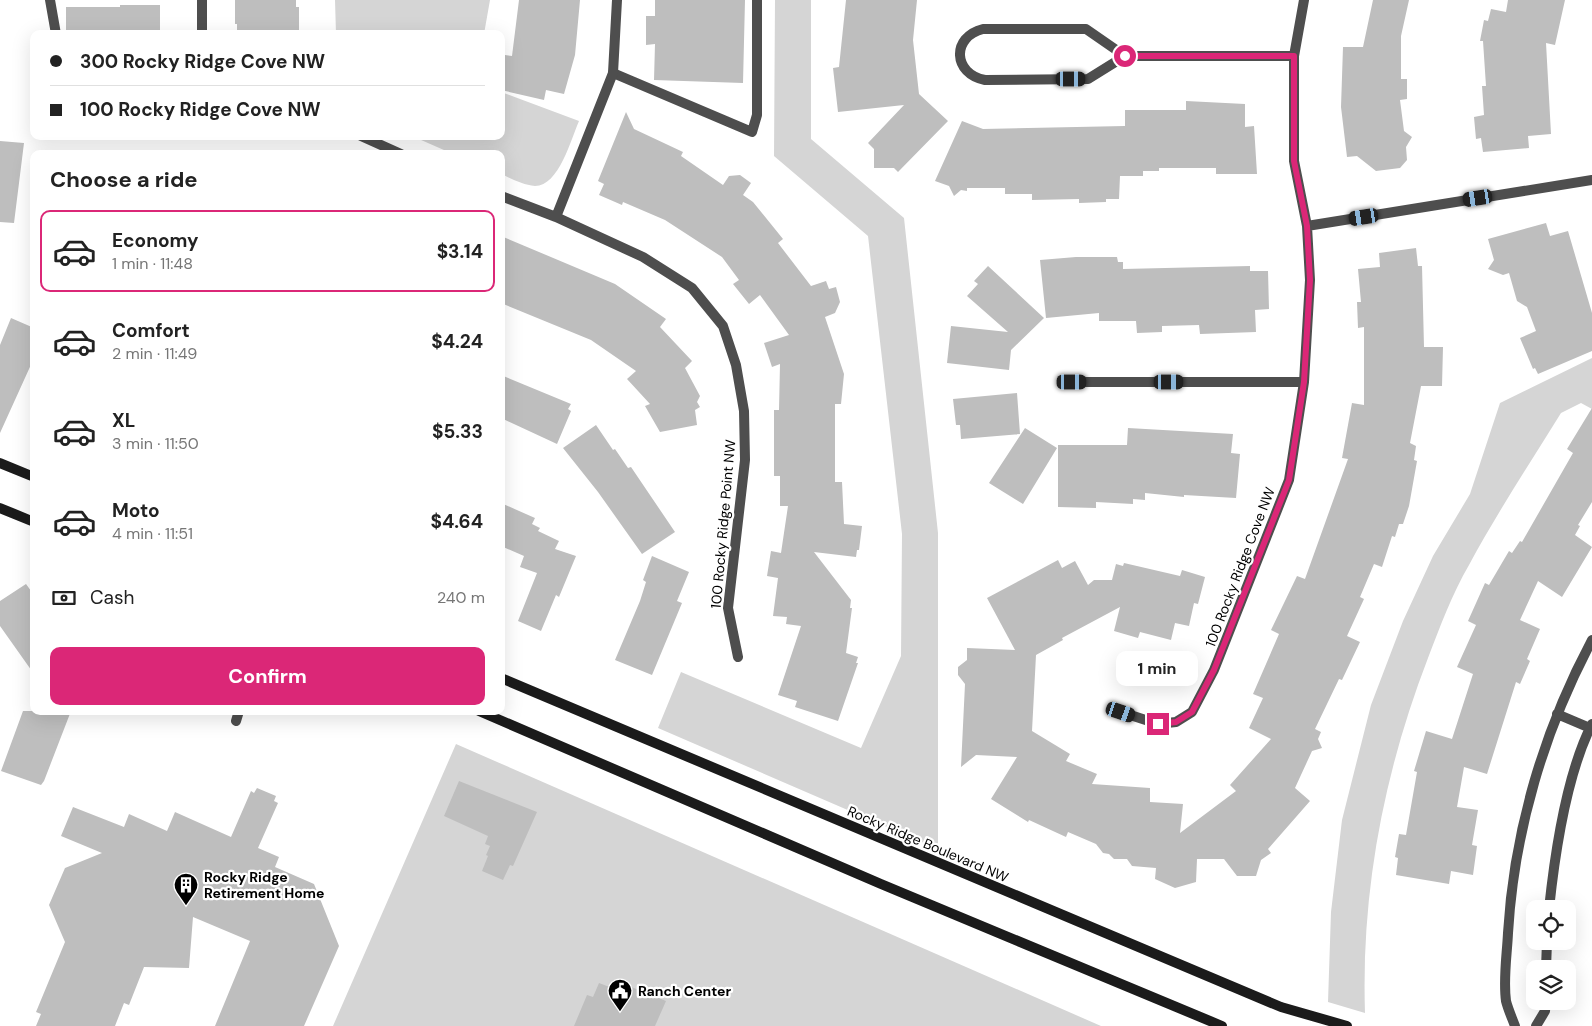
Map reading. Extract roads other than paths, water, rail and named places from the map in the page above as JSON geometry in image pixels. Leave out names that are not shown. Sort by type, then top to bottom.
[{"type":"street","points":[[50,0],[55,30]]},
{"type":"street","points":[[202,0],[202,30]]},
{"type":"street","points":[[556,217],[613,73],[617,0]]},
{"type":"street","points":[[613,73],[752,132],[758,115],[757,0]]},
{"type":"street","name":"100 Rocky Ridge Cove NW","points":[[1121,712],[1158,724],[1176,722],[1192,712],[1214,670],[1289,480],[1304,382],[1310,280],[1307,226],[1294,161],[1294,56],[1304,0]]},
{"type":"street","points":[[1125,56],[1086,29],[983,29],[968,36],[960,51],[963,67],[976,78],[985,80],[1088,79],[1125,56],[1294,56]]},
{"type":"street","points":[[370,140],[392,150]]},
{"type":"street","points":[[1307,226],[1592,180]]},
{"type":"street","name":"100 Rocky Ridge Point NW","points":[[505,198],[556,217],[643,257],[692,288],[723,326],[736,365],[744,411],[745,460],[728,608],[738,657]]},
{"type":"street","points":[[1072,382],[1304,382]]},
{"type":"street","points":[[0,463],[30,475]]},
{"type":"street","points":[[0,508],[30,520]]},
{"type":"street","points":[[1515,1026],[1506,1001],[1508,923],[1514,871],[1531,791],[1557,714],[1592,640]]},
{"type":"street","name":"Rocky Ridge Boulevard NW","points":[[505,680],[1280,1007],[1347,1026]]},
{"type":"street","points":[[1550,900],[1562,822],[1574,775],[1591,726],[1557,714]]},
{"type":"street","points":[[488,715],[890,888],[1222,1026]]},
{"type":"street","points":[[1536,1026],[1545,1010]]},
{"type":"place","name":"Rocky Ridge Retirement Home","points":[[186,906]]},
{"type":"place","name":"Ranch Center","points":[[620,1012]]}]
